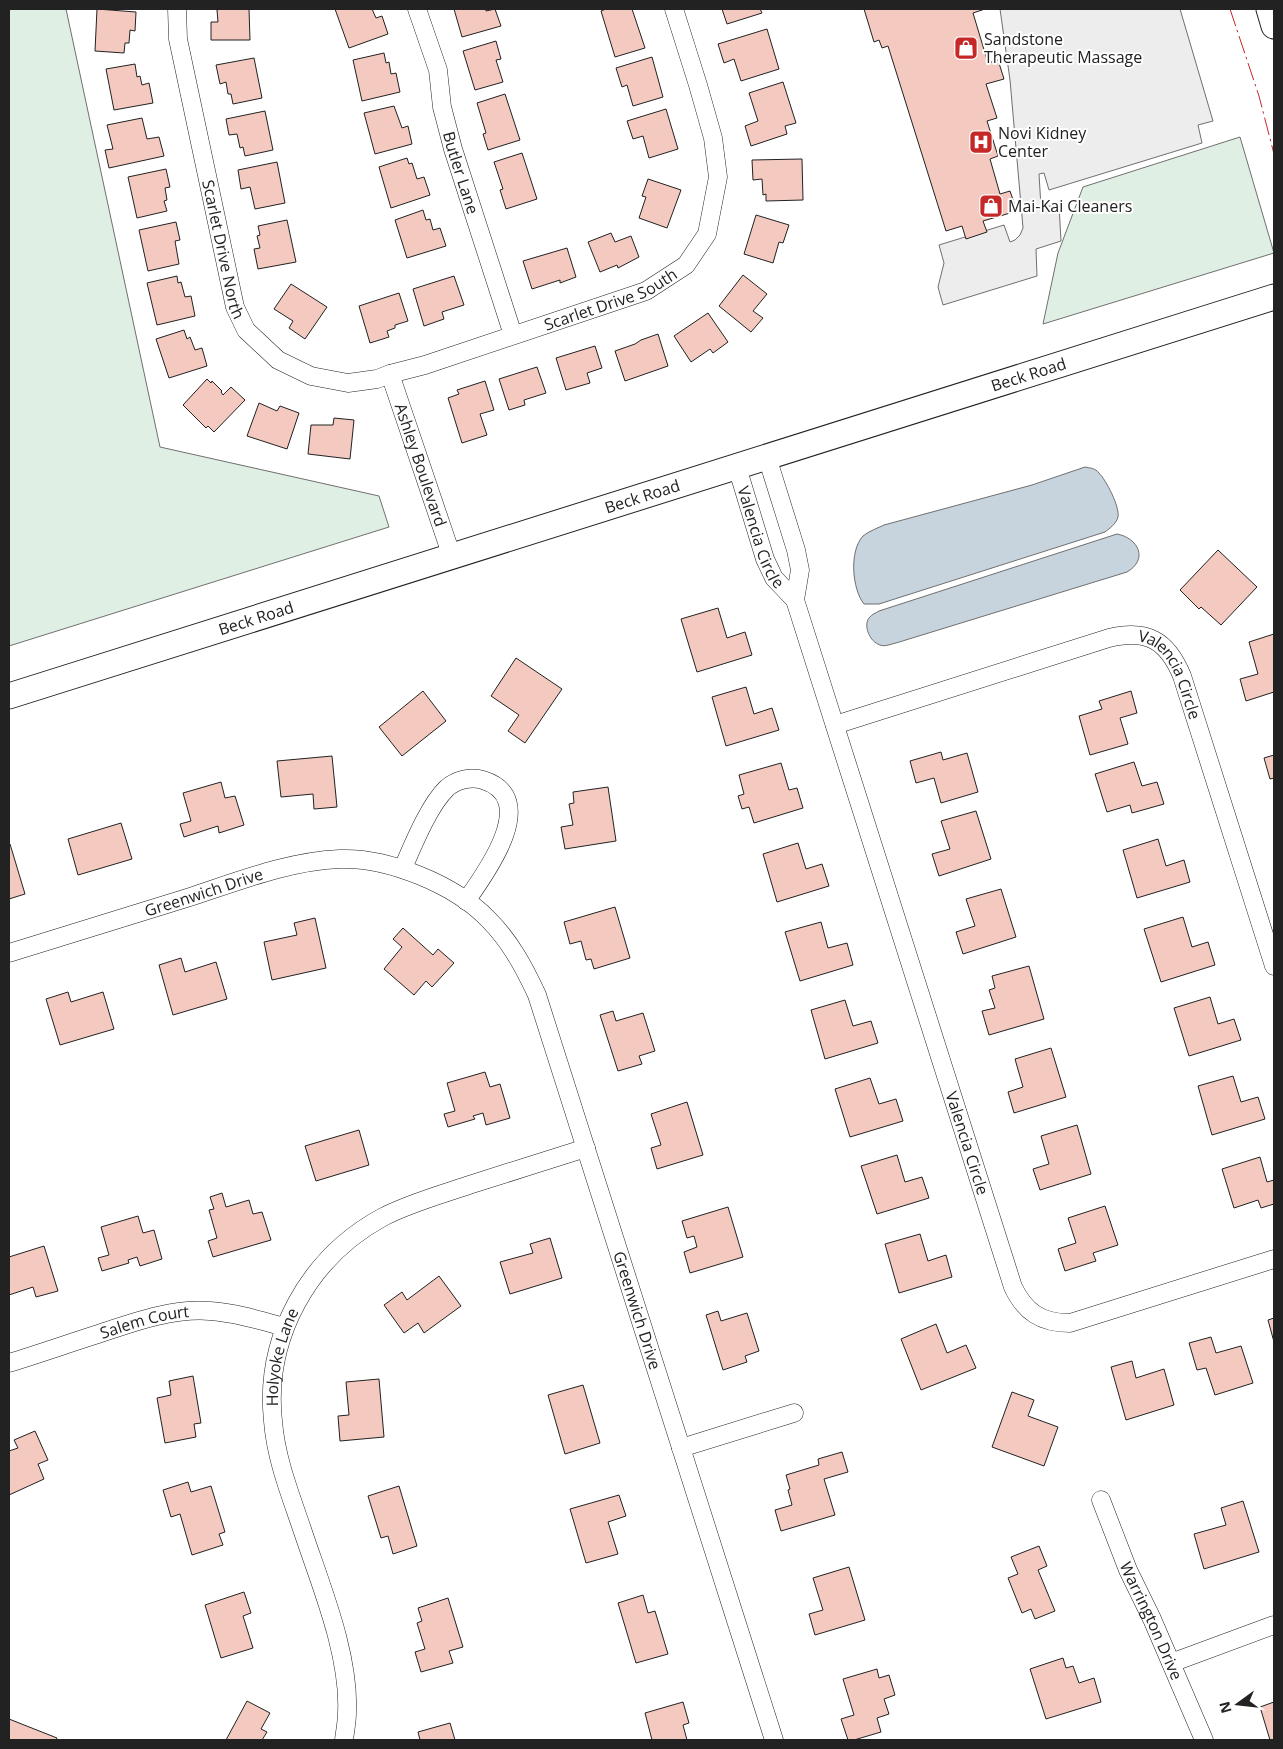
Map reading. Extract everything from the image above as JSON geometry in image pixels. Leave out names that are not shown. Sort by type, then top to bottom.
[{"type":"main road","points":[[1269,9],[1274,26]]},
{"type":"main road","name":"Beck Road","points":[[9,696],[1274,297]]},
{"type":"street","name":"Scarlet Drive North","points":[[178,9],[178,39],[235,306],[246,330],[278,360],[311,376],[348,383],[377,379],[390,374]]},
{"type":"street","name":"Butler Lane","points":[[417,9],[438,70],[442,107],[453,149],[514,335]]},
{"type":"street","name":"Scarlet Drive South","points":[[390,374],[424,365],[646,291],[686,265],[707,234],[718,177],[712,138],[698,85],[674,9]]},
{"type":"street","name":"Ashley Boulevard","points":[[390,374],[452,556]]},
{"type":"street","name":"Valencia Circle","points":[[767,457],[796,550],[800,570],[795,600]]},
{"type":"street","name":"Valencia Circle","points":[[737,467],[765,559],[774,578],[795,600],[1013,1287],[1024,1307],[1041,1318],[1059,1323],[1070,1322],[1274,1260]]},
{"type":"street","name":"Valencia Circle","points":[[835,725],[1108,638],[1133,634],[1151,638],[1169,652],[1177,663],[1182,676],[1274,966]]},
{"type":"street","points":[[403,868],[434,804],[448,786],[472,778],[494,785],[502,792],[508,804],[507,831],[480,881],[466,901]]},
{"type":"street","name":"Greenwich Drive","points":[[9,953],[291,866],[342,858],[381,862],[423,876],[466,901],[487,918],[509,944],[525,969],[537,995],[774,1740]]},
{"type":"street","name":"Holyoke Lane","points":[[344,1740],[347,1712],[342,1658],[281,1464],[272,1422],[271,1394],[284,1327],[297,1301],[325,1262],[363,1230],[383,1217],[440,1195],[586,1148]]},
{"type":"street","name":"Salem Court","points":[[9,1363],[124,1325],[180,1312],[208,1311],[240,1314],[284,1327]]},
{"type":"street","points":[[681,1448],[794,1413]]},
{"type":"street","name":"Warrington Drive","points":[[1101,1500],[1128,1570],[1152,1619],[1204,1740]]},
{"type":"street","points":[[1170,1663],[1274,1625]]},
{"type":"green space","points":[[9,9],[66,9],[160,447],[379,496],[389,527],[9,646]]},
{"type":"green space","points":[[1240,137],[1274,253],[1043,324],[1058,253],[1083,187]]},
{"type":"shaded area","points":[[1000,9],[1180,9],[1213,121],[1198,125],[1202,143],[1049,190],[1044,173],[1039,174],[1041,207],[1059,205],[1061,241],[1036,249],[1037,276],[943,305],[938,287],[944,263],[939,245],[1004,225],[1010,242],[1020,235],[1023,228],[1010,80]]},
{"type":"shaded area","points":[[1085,467],[1096,470],[1102,476],[1109,487],[1117,507],[1118,517],[1113,526],[1105,532],[879,604],[864,604],[857,589],[854,570],[856,551],[863,536],[884,525],[1032,485]]},
{"type":"shaded area","points":[[1117,534],[1131,540],[1138,550],[1138,561],[1127,572],[888,645],[882,646],[876,643],[868,633],[867,621],[871,615],[879,611]]},
{"type":"building","points":[[97,9],[136,12],[135,31],[130,30],[129,43],[125,43],[124,53],[95,51]]},
{"type":"building","points":[[249,9],[250,40],[211,40],[211,22],[218,22],[217,10]]},
{"type":"building","points":[[335,9],[372,9],[376,18],[382,16],[388,34],[349,48]]},
{"type":"building","points":[[454,9],[486,9],[486,11],[495,9],[501,26],[462,37]]},
{"type":"building","points":[[606,9],[632,9],[645,48],[615,57],[601,11]]},
{"type":"building","points":[[722,9],[760,9],[762,13],[727,24]]},
{"type":"building","points":[[864,9],[985,9],[973,13],[988,63],[998,60],[1004,79],[986,84],[997,118],[987,121],[998,156],[990,159],[1000,194],[1010,191],[1017,211],[983,221],[987,232],[966,239],[962,226],[946,231],[888,46],[882,48],[879,40],[874,42]]},
{"type":"building","points":[[767,29],[779,69],[741,81],[734,59],[724,63],[718,44]]},
{"type":"building","points":[[496,41],[501,59],[496,60],[503,82],[475,90],[463,51]]},
{"type":"building","points":[[384,53],[386,63],[389,62],[391,74],[396,73],[400,92],[362,101],[353,60]]},
{"type":"building","points":[[652,57],[663,97],[633,106],[627,85],[622,87],[616,68]]},
{"type":"building","points":[[254,58],[262,98],[233,104],[231,94],[228,94],[226,82],[220,84],[216,65]]},
{"type":"building","points":[[135,64],[137,77],[140,76],[142,85],[149,83],[153,103],[114,110],[106,69]]},
{"type":"building","points":[[783,82],[796,123],[785,126],[787,134],[751,146],[745,126],[758,121],[749,93]]},
{"type":"building","points":[[505,94],[520,140],[488,150],[483,134],[486,133],[477,103]]},
{"type":"building","points":[[394,106],[402,128],[408,126],[412,144],[375,154],[364,113]]},
{"type":"building","points":[[666,109],[678,149],[649,158],[643,136],[633,139],[627,121]]},
{"type":"building","points":[[265,111],[273,150],[245,156],[243,147],[240,148],[237,134],[229,135],[226,119]]},
{"type":"building","points":[[142,118],[147,139],[159,137],[164,156],[109,168],[105,150],[113,149],[107,125]]},
{"type":"building","points":[[522,153],[537,199],[506,209],[500,190],[503,189],[494,162]]},
{"type":"building","points":[[407,158],[409,164],[412,163],[417,179],[424,177],[430,195],[391,208],[379,167]]},
{"type":"building","points":[[802,159],[803,200],[766,201],[766,194],[763,195],[762,179],[753,180],[752,160]]},
{"type":"building","points":[[277,162],[285,203],[255,209],[250,187],[241,189],[238,170]]},
{"type":"building","points":[[166,169],[170,187],[165,188],[167,200],[164,201],[167,211],[137,218],[128,177]]},
{"type":"building","points":[[648,179],[681,190],[667,228],[639,218],[646,197],[642,196]]},
{"type":"building","points":[[423,210],[426,220],[430,219],[433,230],[440,228],[446,246],[407,258],[395,220]]},
{"type":"building","points":[[756,215],[789,225],[783,243],[779,242],[773,263],[744,254]]},
{"type":"building","points":[[287,220],[296,262],[258,269],[254,249],[260,248],[257,236],[260,235],[258,226]]},
{"type":"building","points":[[176,222],[180,240],[175,241],[179,264],[148,271],[139,230]]},
{"type":"building","points":[[611,233],[615,242],[631,236],[639,257],[618,268],[617,265],[600,272],[588,242]]},
{"type":"building","points":[[567,248],[576,277],[560,283],[560,280],[532,289],[523,261]]},
{"type":"building","points":[[743,275],[767,294],[753,311],[763,318],[751,332],[719,306]]},
{"type":"building","points":[[177,276],[178,283],[181,282],[185,297],[191,296],[195,316],[157,325],[147,283]]},
{"type":"building","points":[[454,276],[464,305],[442,312],[444,319],[424,326],[413,289]]},
{"type":"building","points":[[291,284],[327,307],[305,339],[289,328],[293,321],[274,309]]},
{"type":"building","points":[[399,293],[408,321],[395,325],[395,328],[387,331],[389,337],[370,343],[359,306]]},
{"type":"building","points":[[708,313],[728,342],[713,353],[710,349],[691,362],[674,336]]},
{"type":"building","points":[[184,330],[187,339],[190,337],[195,350],[202,348],[207,366],[169,378],[156,339]]},
{"type":"building","points":[[658,334],[668,366],[625,381],[615,351]]},
{"type":"building","points":[[595,346],[602,368],[587,373],[590,383],[566,390],[556,358]]},
{"type":"building","points":[[537,367],[546,393],[524,400],[525,405],[509,410],[499,379]]},
{"type":"building","points":[[207,379],[211,383],[212,381],[222,391],[223,395],[231,387],[245,400],[214,432],[208,426],[206,428],[183,405]]},
{"type":"building","points":[[485,381],[494,410],[480,414],[487,435],[462,443],[448,398],[459,394],[457,390]]},
{"type":"building","points":[[259,403],[277,411],[280,406],[299,413],[287,449],[247,436]]},
{"type":"building","points":[[334,418],[354,420],[350,459],[308,454],[311,425],[333,425]]},
{"type":"building","points":[[1218,550],[1257,587],[1221,625],[1201,607],[1199,609],[1180,590]]},
{"type":"building","points":[[718,608],[727,638],[745,632],[752,655],[697,672],[681,619]]},
{"type":"building","points":[[1274,634],[1274,692],[1246,701],[1240,679],[1258,674],[1249,642]]},
{"type":"building","points":[[516,658],[562,689],[525,743],[508,731],[519,715],[491,696]]},
{"type":"building","points":[[746,687],[754,714],[772,708],[779,730],[726,746],[712,697]]},
{"type":"building","points":[[423,691],[446,721],[402,756],[379,727]]},
{"type":"building","points":[[1131,691],[1137,713],[1120,718],[1128,744],[1090,755],[1079,716],[1102,709],[1099,701]]},
{"type":"building","points":[[941,752],[943,760],[967,753],[978,792],[941,803],[934,778],[916,783],[910,761]]},
{"type":"building","points":[[1274,755],[1274,778],[1270,779],[1264,758]]},
{"type":"building","points":[[332,756],[337,807],[314,809],[313,794],[281,797],[277,761]]},
{"type":"building","points":[[1134,762],[1142,786],[1157,782],[1164,804],[1132,813],[1130,805],[1107,812],[1095,774]]},
{"type":"building","points":[[781,763],[789,790],[797,788],[803,808],[754,823],[749,807],[742,809],[738,796],[744,794],[739,775]]},
{"type":"building","points":[[221,782],[225,798],[235,796],[244,825],[219,833],[218,826],[184,837],[180,824],[191,821],[183,793]]},
{"type":"building","points":[[608,787],[616,841],[565,849],[561,827],[573,825],[569,804],[574,803],[573,792]]},
{"type":"building","points":[[976,811],[991,859],[939,876],[932,854],[950,849],[941,821]]},
{"type":"building","points":[[121,823],[132,859],[78,875],[68,839]]},
{"type":"building","points":[[1158,839],[1166,866],[1184,860],[1190,882],[1137,898],[1123,850]]},
{"type":"building","points":[[798,843],[806,869],[822,864],[829,886],[777,902],[763,854]]},
{"type":"building","points":[[9,844],[25,894],[9,899]]},
{"type":"building","points":[[1001,889],[1016,937],[963,954],[956,932],[975,926],[966,899]]},
{"type":"building","points":[[615,907],[630,958],[594,969],[591,959],[586,960],[581,941],[570,944],[564,922]]},
{"type":"building","points":[[1183,917],[1192,947],[1208,942],[1215,965],[1161,982],[1144,929]]},
{"type":"building","points":[[315,918],[326,968],[272,980],[264,942],[297,935],[294,923]]},
{"type":"building","points":[[821,922],[828,948],[847,943],[853,965],[800,981],[785,932]]},
{"type":"building","points":[[403,928],[433,955],[438,949],[454,963],[432,987],[426,981],[414,995],[384,969],[402,947],[393,939]]},
{"type":"building","points":[[181,958],[185,972],[216,962],[227,999],[173,1015],[159,965]]},
{"type":"building","points":[[1029,966],[1044,1019],[989,1035],[982,1011],[995,1008],[989,990],[995,988],[992,976]]},
{"type":"building","points":[[68,992],[71,1002],[103,992],[114,1029],[60,1045],[46,999]]},
{"type":"building","points":[[1210,997],[1218,1024],[1234,1019],[1241,1040],[1189,1056],[1174,1008]]},
{"type":"building","points":[[845,1000],[853,1026],[871,1021],[878,1043],[825,1059],[811,1010]]},
{"type":"building","points":[[613,1011],[616,1021],[643,1013],[655,1051],[639,1056],[642,1064],[618,1071],[600,1015]]},
{"type":"building","points":[[1051,1048],[1066,1097],[1014,1113],[1008,1092],[1023,1087],[1015,1059]]},
{"type":"building","points":[[485,1072],[490,1087],[500,1084],[510,1118],[486,1125],[483,1113],[473,1116],[475,1119],[448,1127],[444,1114],[455,1111],[447,1083]]},
{"type":"building","points":[[1233,1076],[1241,1102],[1258,1097],[1265,1119],[1212,1135],[1198,1086]]},
{"type":"building","points":[[870,1078],[879,1104],[896,1099],[903,1121],[850,1137],[835,1089]]},
{"type":"building","points":[[687,1102],[703,1155],[657,1169],[651,1148],[661,1145],[651,1114]]},
{"type":"building","points":[[1077,1125],[1091,1174],[1040,1190],[1033,1169],[1049,1164],[1041,1136]]},
{"type":"building","points":[[359,1130],[369,1165],[316,1181],[305,1146]]},
{"type":"building","points":[[897,1155],[905,1182],[922,1177],[929,1198],[877,1214],[861,1166]]},
{"type":"building","points":[[1260,1157],[1267,1182],[1274,1180],[1274,1204],[1261,1208],[1258,1200],[1234,1208],[1222,1169]]},
{"type":"building","points":[[222,1193],[226,1207],[249,1200],[253,1214],[262,1212],[271,1240],[213,1257],[208,1241],[217,1238],[209,1210],[214,1209],[210,1197]]},
{"type":"building","points":[[1105,1206],[1118,1245],[1093,1253],[1096,1261],[1065,1271],[1058,1249],[1076,1243],[1068,1218]]},
{"type":"building","points":[[728,1207],[743,1257],[690,1273],[684,1252],[697,1247],[694,1236],[687,1238],[682,1221]]},
{"type":"building","points":[[138,1216],[143,1233],[154,1230],[162,1259],[140,1266],[137,1257],[128,1260],[129,1263],[102,1271],[98,1258],[109,1255],[101,1227]]},
{"type":"building","points":[[920,1234],[928,1261],[946,1255],[952,1277],[899,1293],[885,1244]]},
{"type":"building","points":[[550,1238],[562,1278],[510,1294],[500,1262],[533,1253],[530,1244]]},
{"type":"building","points":[[44,1246],[58,1291],[36,1297],[33,1287],[9,1295],[9,1257]]},
{"type":"building","points":[[439,1276],[461,1306],[424,1333],[418,1323],[404,1333],[384,1305],[402,1292],[407,1300]]},
{"type":"building","points":[[718,1311],[721,1321],[747,1313],[759,1351],[745,1356],[747,1362],[723,1370],[706,1315]]},
{"type":"building","points":[[1274,1318],[1274,1342],[1268,1320]]},
{"type":"building","points":[[936,1324],[947,1353],[966,1345],[976,1368],[921,1390],[901,1339]]},
{"type":"building","points":[[1211,1337],[1216,1353],[1241,1346],[1253,1383],[1215,1395],[1206,1368],[1197,1370],[1189,1343]]},
{"type":"building","points":[[1132,1361],[1136,1378],[1164,1369],[1174,1405],[1126,1420],[1111,1367]]},
{"type":"building","points":[[193,1376],[201,1423],[194,1424],[196,1437],[165,1443],[157,1398],[171,1395],[169,1381]]},
{"type":"building","points":[[379,1379],[384,1437],[340,1441],[338,1416],[349,1415],[346,1382]]},
{"type":"building","points":[[583,1385],[600,1443],[565,1454],[548,1395]]},
{"type":"building","points":[[1012,1392],[1034,1400],[1028,1416],[1058,1427],[1044,1466],[992,1447]]},
{"type":"building","points":[[35,1431],[48,1460],[38,1464],[44,1479],[9,1495],[9,1451],[18,1448],[14,1440]]},
{"type":"building","points":[[842,1452],[848,1472],[824,1479],[835,1515],[781,1531],[775,1510],[792,1505],[786,1475],[819,1465],[818,1459]]},
{"type":"building","points":[[188,1482],[191,1492],[211,1486],[225,1532],[219,1534],[223,1545],[192,1555],[180,1514],[171,1517],[163,1490]]},
{"type":"building","points":[[399,1486],[417,1546],[393,1554],[388,1536],[381,1538],[368,1496]]},
{"type":"building","points":[[619,1495],[626,1516],[608,1522],[618,1554],[586,1563],[570,1509]]},
{"type":"building","points":[[1243,1501],[1259,1552],[1204,1569],[1194,1534],[1226,1525],[1221,1508]]},
{"type":"building","points":[[1039,1546],[1047,1566],[1038,1570],[1055,1611],[1035,1619],[1031,1609],[1022,1613],[1008,1578],[1018,1574],[1011,1557]]},
{"type":"building","points":[[849,1567],[865,1620],[815,1635],[809,1614],[823,1610],[813,1578]]},
{"type":"building","points":[[244,1592],[251,1613],[243,1616],[253,1648],[221,1658],[205,1605]]},
{"type":"building","points":[[643,1595],[648,1613],[655,1611],[668,1654],[636,1663],[618,1603]]},
{"type":"building","points":[[448,1598],[463,1647],[449,1651],[453,1663],[421,1672],[415,1652],[425,1649],[417,1623],[422,1621],[418,1608]]},
{"type":"building","points":[[1063,1658],[1066,1668],[1073,1666],[1079,1683],[1094,1678],[1101,1702],[1046,1719],[1030,1669]]},
{"type":"building","points":[[877,1669],[879,1678],[889,1675],[895,1695],[884,1699],[889,1714],[877,1718],[881,1732],[848,1740],[841,1719],[854,1715],[843,1679]]},
{"type":"building","points":[[247,1701],[270,1713],[261,1729],[267,1732],[262,1740],[226,1740]]},
{"type":"building","points":[[683,1702],[689,1723],[683,1725],[687,1740],[652,1740],[645,1713]]},
{"type":"building","points":[[1274,1702],[1274,1740],[1270,1740],[1260,1707]]},
{"type":"building","points":[[9,1719],[57,1738],[56,1740],[9,1740]]},
{"type":"building","points":[[450,1723],[455,1740],[420,1740],[418,1732]]},
{"type":"power","points":[[1230,9],[1259,96],[1274,154]]},
{"type":"place","name":"Sandstone Therapeutic Massage","points":[[966,48]]},
{"type":"place","name":"Novi Kidney Center","points":[[981,142]]},
{"type":"place","name":"Mai-Kai Cleaners","points":[[991,206]]}]
